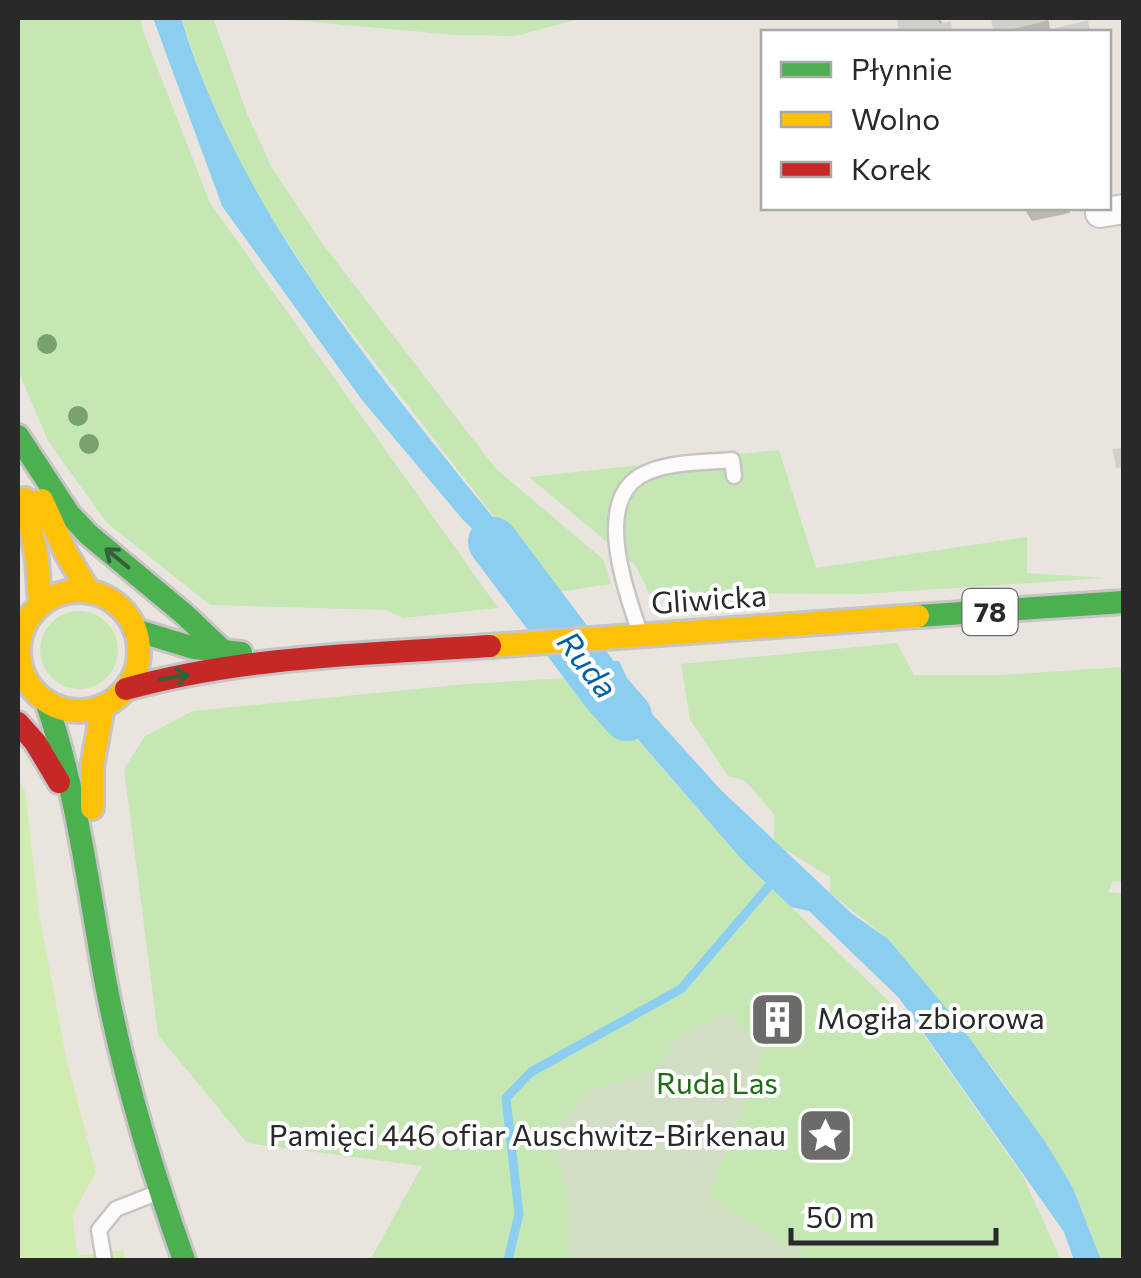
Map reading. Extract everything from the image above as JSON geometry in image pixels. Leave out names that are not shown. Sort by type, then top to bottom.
[{"type":"main road","points":[[18,439],[66,553],[88,592],[58,594],[28,618]]},
{"type":"main road","points":[[18,439],[68,514],[224,652]]},
{"type":"main road","points":[[18,463],[36,559],[28,618],[19,644],[21,675],[46,701],[78,711],[103,706],[92,766],[88,863]]},
{"type":"main road","name":"78","points":[[88,592],[119,606],[135,630]]},
{"type":"main road","name":"Gliwicka","points":[[126,689],[174,676],[298,659],[1124,602]]},
{"type":"main road","points":[[126,689],[138,662],[135,630]]},
{"type":"main road","name":"Gliwicka","points":[[135,630],[168,642],[224,652],[298,659]]},
{"type":"main road","name":"78","points":[[103,706],[126,689]]},
{"type":"main road","points":[[46,701],[68,767],[130,1092],[184,1260]]},
{"type":"main road","points":[[18,723],[35,742],[74,805]]},
{"type":"lane","points":[[640,634],[628,600],[616,536],[626,490],[638,477],[666,468],[732,460],[734,476]]},
{"type":"lane","points":[[104,1260],[100,1230],[116,1209],[159,1192]]},
{"type":"green space","points":[[18,18],[141,18],[210,203],[498,608],[403,618],[386,610],[210,605],[107,523],[48,441],[18,370]]},
{"type":"green space","points":[[181,18],[213,18],[248,116],[272,168],[322,243],[496,469],[603,559],[611,584],[553,593],[315,285],[246,177],[208,96]]},
{"type":"green space","points":[[268,18],[583,18],[516,36],[456,35]]},
{"type":"green space","points":[[779,450],[816,568],[1027,537],[1027,573],[1105,578],[863,594],[649,593],[636,566],[529,477]]},
{"type":"green space","points":[[79,611],[107,622],[118,650],[107,678],[79,689],[51,678],[40,650],[51,622]]},
{"type":"green space","points":[[897,643],[914,675],[1001,675],[1123,667],[1123,882],[1113,881],[1108,892],[1124,894],[1123,1260],[1101,1260],[1073,1188],[1006,1086],[958,1022],[888,939],[830,893],[830,877],[774,843],[774,814],[745,781],[728,776],[690,720],[681,664]]},
{"type":"green space","name":"Ruda Las","points":[[583,677],[743,861],[924,1035],[1023,1176],[1061,1260],[370,1260],[422,1166],[247,1143],[158,1035],[124,769],[145,736],[193,711],[467,684]]},
{"type":"green space","points":[[18,779],[25,790],[40,919],[67,1061],[96,1172],[72,1216],[78,1256],[123,1250],[126,1260],[18,1260]]},
{"type":"green space","name":"Ruda Las","points":[[728,1012],[765,1049],[708,1198],[812,1260],[569,1260],[569,1202],[551,1135],[589,1091],[655,1070],[680,1035]]},
{"type":"water","points":[[153,18],[181,18],[210,98],[291,249],[392,391],[553,593],[509,598],[499,565],[488,546],[362,400],[222,206]]},
{"type":"water","points":[[619,661],[635,695],[720,789],[851,913],[888,939],[958,1022],[1046,1143],[1073,1188],[1101,1260],[1074,1260],[1064,1232],[899,998],[809,911],[791,907],[743,861],[635,736],[561,663]]},
{"type":"building","points":[[898,18],[937,18],[938,25],[950,23],[951,30],[900,30]]},
{"type":"building","points":[[992,18],[1045,20],[1003,30],[995,30]]},
{"type":"building","points":[[1087,22],[1089,30],[1056,30]]},
{"type":"building","points":[[1124,449],[1124,466],[1117,467],[1114,450]]},
{"type":"building","name":"Mogiła zbiorowa","points":[[769,1007],[792,1022],[786,1031],[763,1017]]},
{"type":"waterway","name":"Ruda","points":[[493,542],[627,716]]},
{"type":"waterway","points":[[508,1260],[519,1214],[506,1098],[531,1072],[681,989],[775,879]]},
{"type":"traffic: fast","points":[[18,436],[69,514],[89,535],[224,652]]},
{"type":"traffic: fast","points":[[918,616],[1124,602]]},
{"type":"traffic: fast","points":[[135,630],[194,648],[241,653]]},
{"type":"traffic: fast","points":[[46,701],[74,804],[120,1050],[149,1156],[184,1260]]},
{"type":"traffic: slow","points":[[25,499],[37,559],[40,605]]},
{"type":"traffic: slow","points":[[42,500],[89,592]]},
{"type":"traffic: slow","points":[[79,591],[102,596],[121,609],[134,628],[139,651],[134,674],[121,693],[102,706],[79,711],[56,706],[37,693],[24,674],[19,651],[24,628],[37,609],[56,596],[79,591]]},
{"type":"traffic: slow","points":[[490,646],[918,616]]},
{"type":"traffic: slow","points":[[92,808],[92,767],[103,706]]},
{"type":"traffic: jam","points":[[126,689],[261,663],[490,646]]},
{"type":"traffic: jam","points":[[18,723],[35,742],[59,782]]},
{"type":"place","name":"Mogiła zbiorowa","points":[[778,1019]]},
{"type":"place","name":"Pamięci 446 ofiar Auschwitz-Birkenau","points":[[825,1136]]}]
